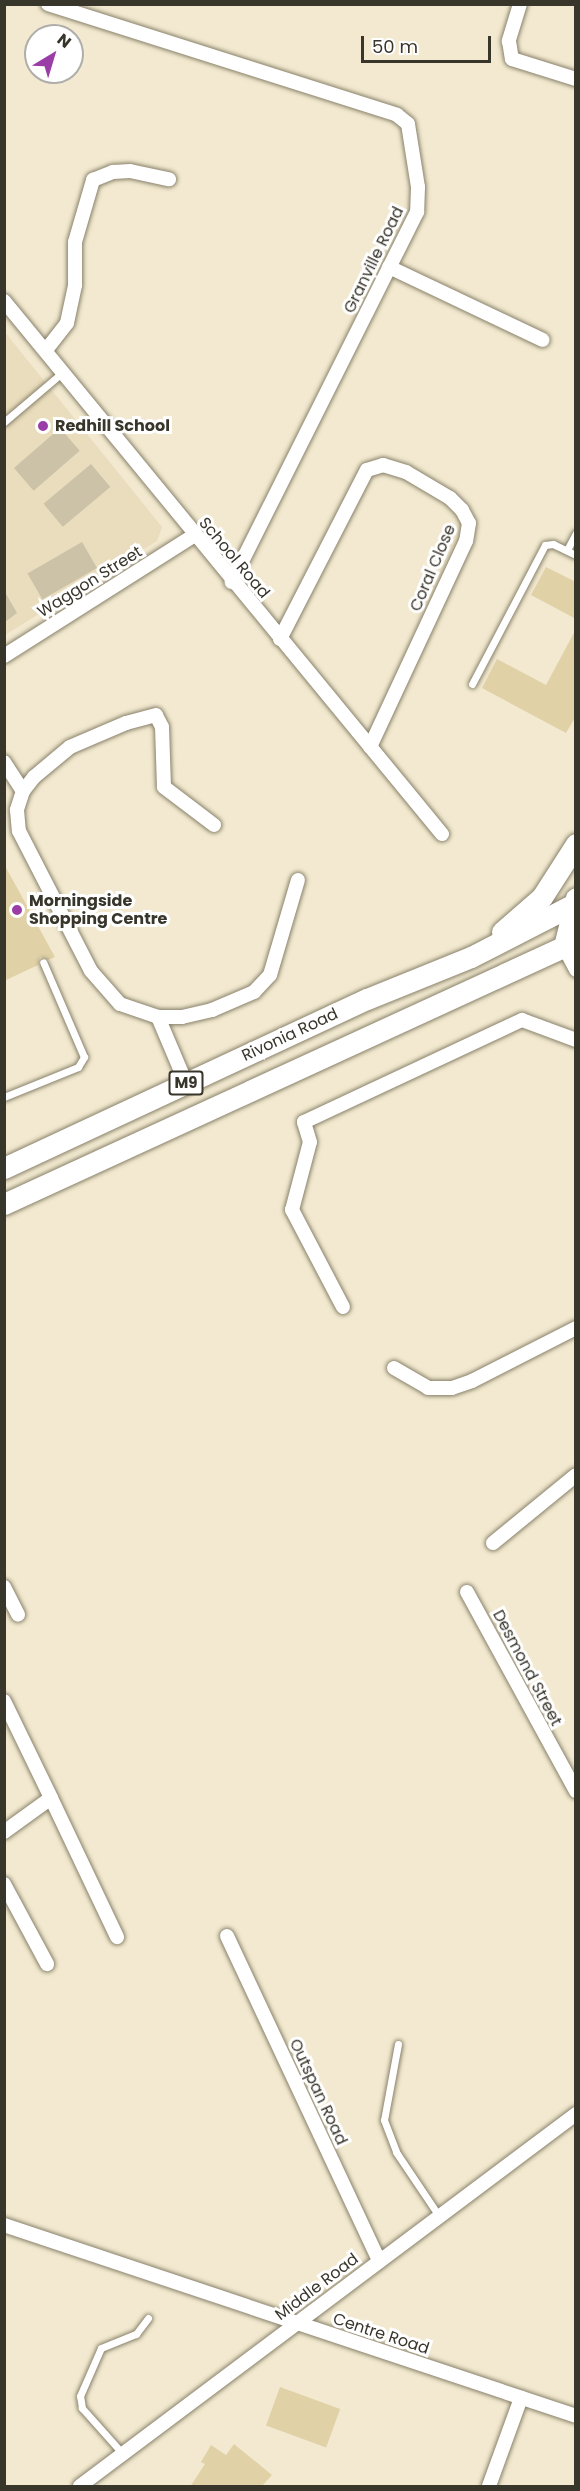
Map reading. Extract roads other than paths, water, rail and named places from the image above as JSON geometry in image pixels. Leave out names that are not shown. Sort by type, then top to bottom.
[{"type":"main road","points":[[471,957],[542,897],[576,844]]},
{"type":"main road","points":[[570,944],[575,902]]},
{"type":"main road","name":"Rivonia Road","points":[[4,1168],[367,999],[471,957],[575,902]]},
{"type":"main road","name":"M9","points":[[4,1204],[570,944]]},
{"type":"street","name":"Granville Road","points":[[48,4],[407,121],[418,207],[232,582]]},
{"type":"street","points":[[520,4],[509,41],[512,59],[576,79]]},
{"type":"street","points":[[46,350],[67,323],[75,285],[75,242],[93,180],[113,172],[130,171],[169,179]]},
{"type":"street","points":[[389,267],[543,340]]},
{"type":"street","name":"School Road","points":[[4,300],[194,536],[442,834]]},
{"type":"street","name":"Coral Close","points":[[280,639],[367,470],[383,465],[406,472],[450,498],[462,510],[469,523],[466,541],[370,747]]},
{"type":"street","name":"Waggon Street","points":[[4,656],[194,536]]},
{"type":"street","points":[[214,825],[164,787],[162,727],[156,716],[126,723],[70,747],[34,777],[23,791],[17,810],[19,831],[91,971],[120,1004],[158,1017],[212,1010],[254,992],[270,975],[298,880]]},
{"type":"street","points":[[4,762],[23,791]]},
{"type":"street","points":[[570,944],[576,970]]},
{"type":"street","points":[[158,1017],[186,1083]]},
{"type":"street","points":[[343,1307],[292,1210],[310,1142],[304,1122],[522,1020],[576,1040]]},
{"type":"street","points":[[394,1368],[428,1388],[452,1388],[472,1381],[576,1328]]},
{"type":"street","points":[[493,1543],[576,1475]]},
{"type":"street","points":[[4,1587],[18,1615]]},
{"type":"street","name":"Desmond Street","points":[[467,1592],[576,1791]]},
{"type":"street","points":[[4,1701],[117,1937]]},
{"type":"street","points":[[4,1832],[51,1798]]},
{"type":"street","points":[[4,1884],[47,1964]]},
{"type":"street","name":"Outspan Road","points":[[227,1936],[379,2261]]},
{"type":"street","name":"Middle Road","points":[[80,2487],[576,2114]]},
{"type":"street","name":"Centre Road","points":[[4,2225],[576,2416]]},
{"type":"street","points":[[489,2487],[521,2398]]},
{"type":"lane","points":[[4,422],[63,372]]},
{"type":"lane","points":[[567,550],[576,533]]},
{"type":"lane","points":[[472,684],[542,549],[553,544],[576,555]]},
{"type":"lane","points":[[4,1097],[78,1067],[84,1056],[43,962]]},
{"type":"lane","points":[[398,2044],[384,2120],[396,2152],[439,2216]]},
{"type":"lane","points":[[123,2454],[82,2408],[80,2396],[101,2348],[136,2334],[148,2318]]},
{"type":"place","name":"Redhill School","points":[[43,426]]},
{"type":"place","name":"Morningside Shopping Centre","points":[[17,910]]}]
